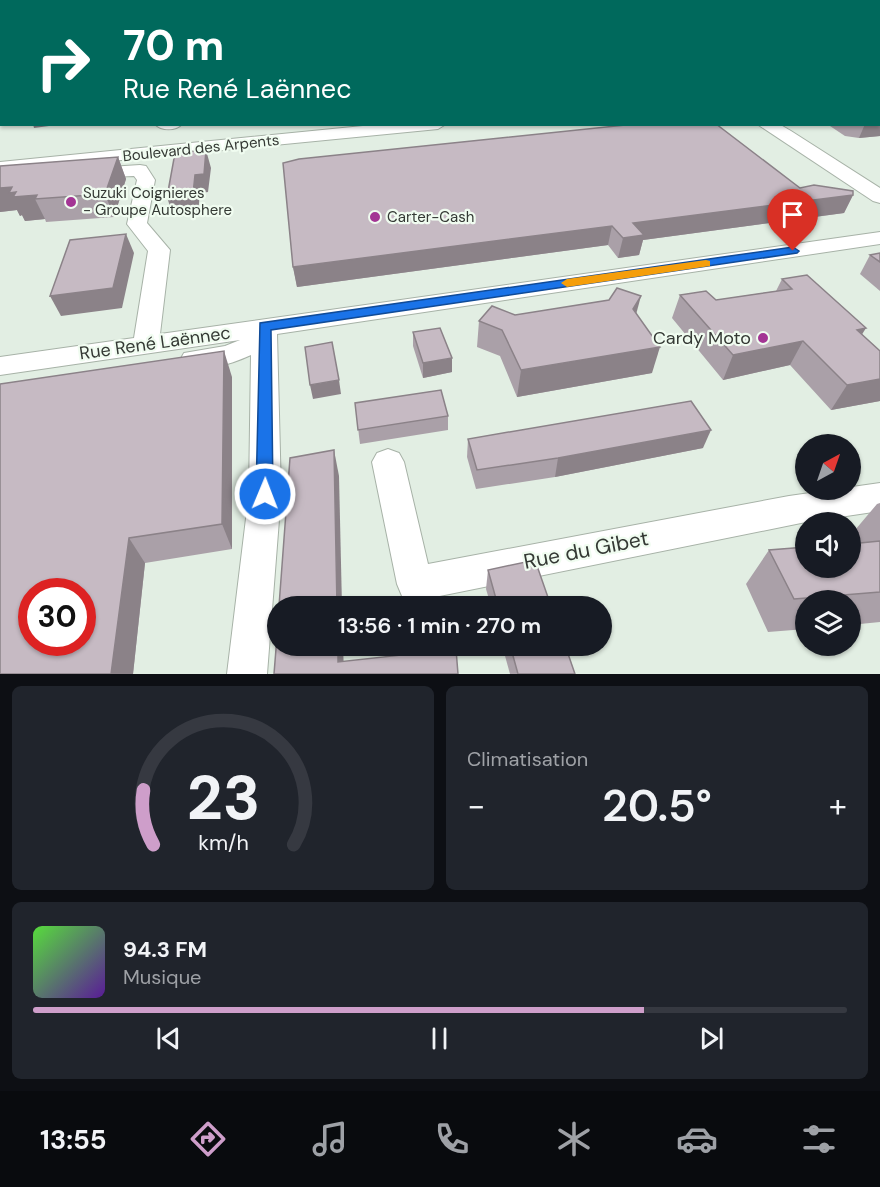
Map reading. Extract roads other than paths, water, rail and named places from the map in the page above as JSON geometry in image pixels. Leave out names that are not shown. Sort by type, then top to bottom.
[{"type":"street","name":"Boulevard des Arpents","points":[[0,156],[312,126]]},
{"type":"street","name":"Boulevard des Arpents","points":[[5,175],[421,126]]},
{"type":"street","points":[[781,129],[880,197]]},
{"type":"street","points":[[5,175],[140,170],[146,180],[138,224],[159,250],[146,344]]},
{"type":"street","points":[[850,177],[880,173]]},
{"type":"street","name":"Rue René Laënnec","points":[[0,366],[146,344],[265,333],[880,238]]},
{"type":"street","points":[[23,388],[230,354],[265,333]]},
{"type":"street","points":[[247,674],[265,494],[265,333]]},
{"type":"street","name":"Rue du Gibet","points":[[388,462],[415,584],[789,511],[880,497]]},
{"type":"place","name":"Suzuki Coignieres - Groupe Autosphere","points":[[71,202]]},
{"type":"place","name":"Carter-Cash","points":[[375,217]]},
{"type":"place","name":"Cardy Moto","points":[[763,338]]}]
